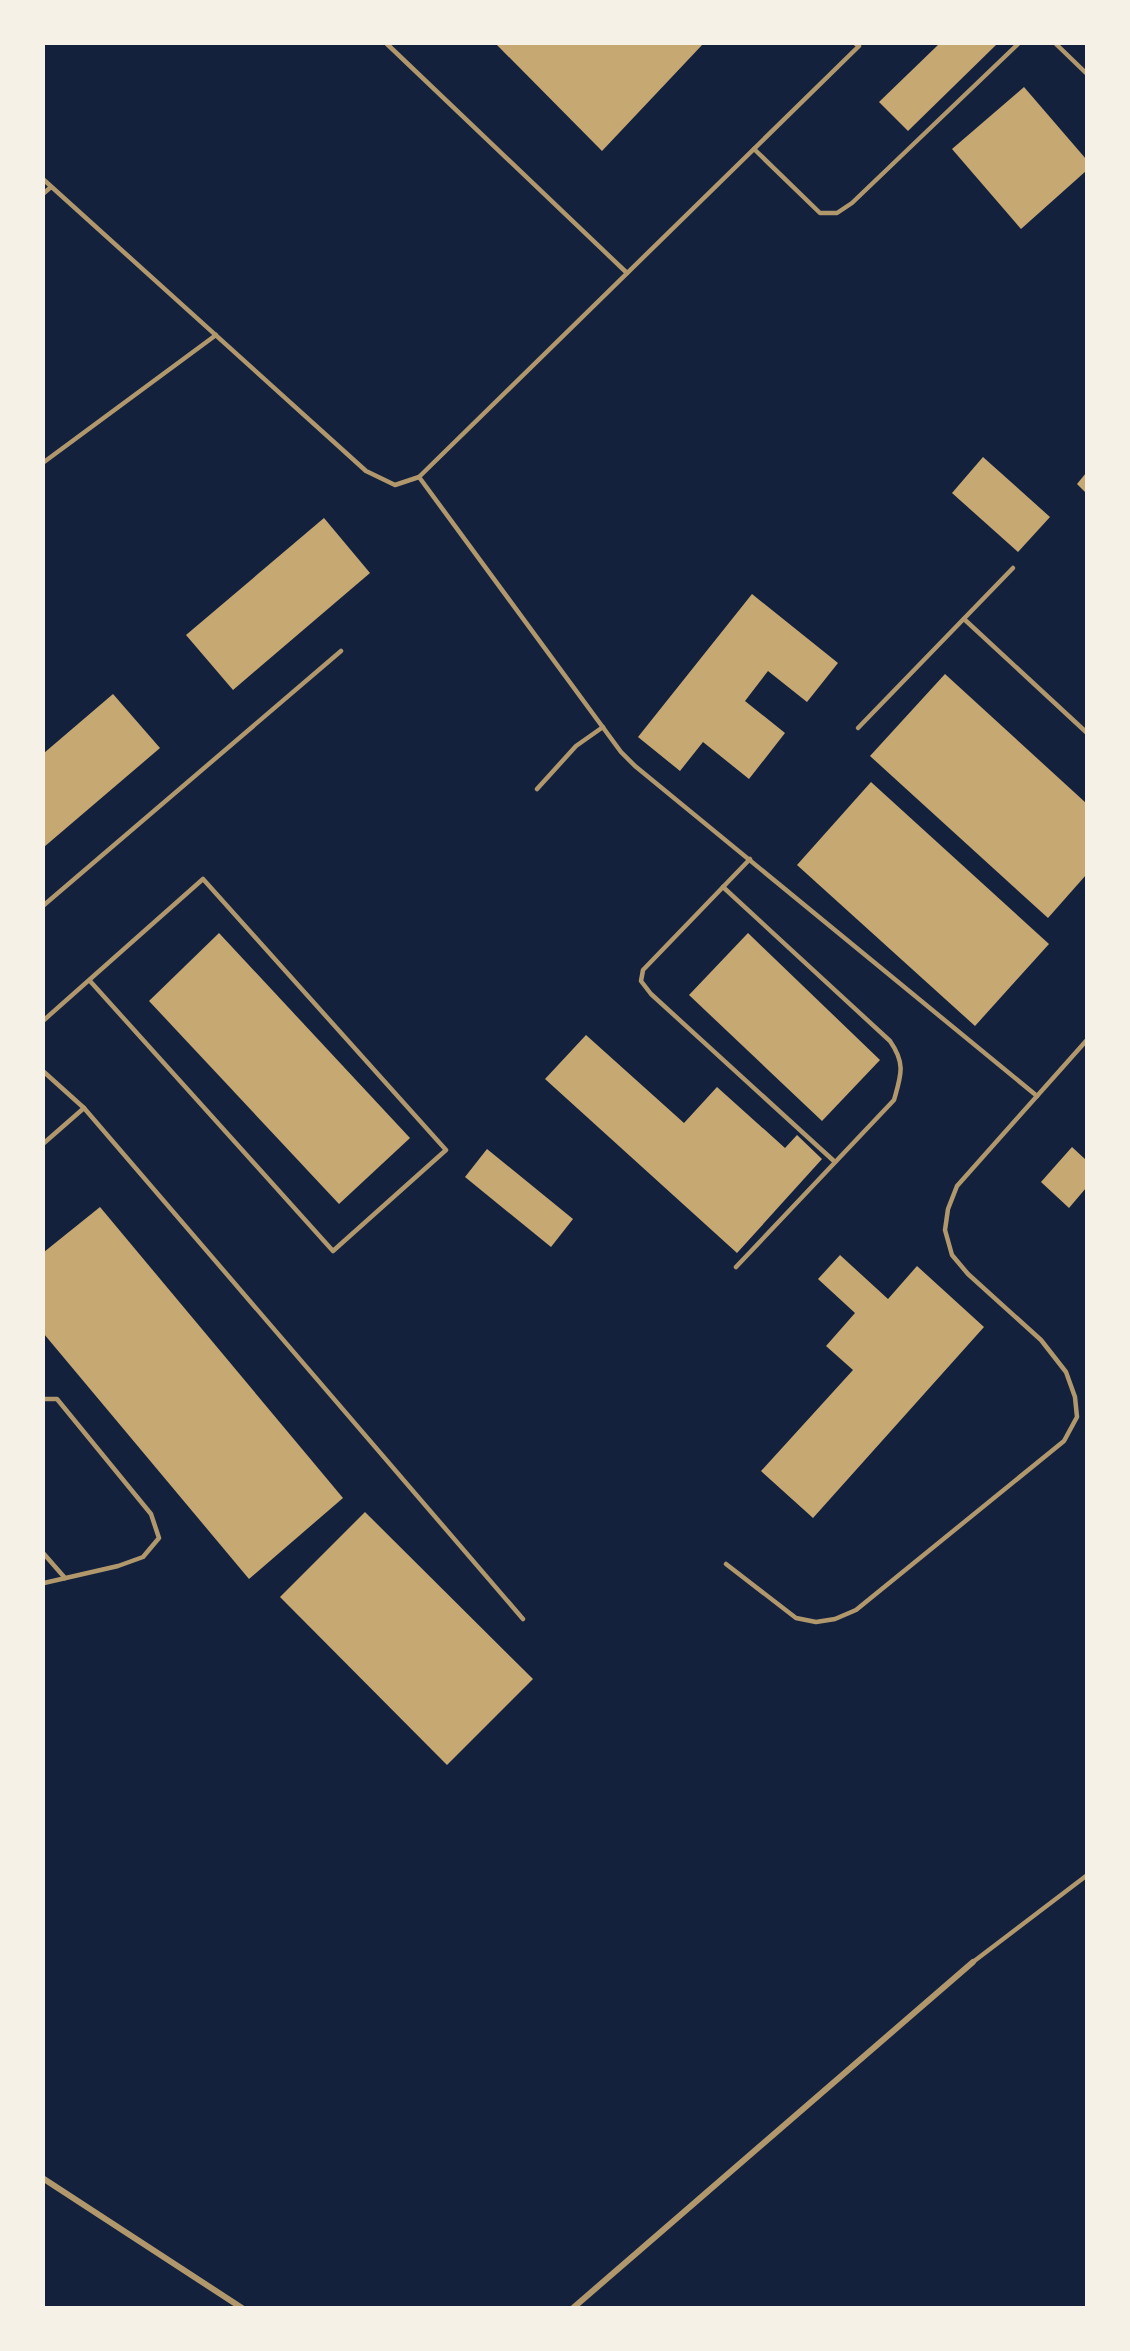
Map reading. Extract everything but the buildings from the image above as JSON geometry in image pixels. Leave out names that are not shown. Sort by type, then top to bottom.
[{"type":"street","points":[[573,2307],[973,1962]]},
{"type":"street","points":[[44,2179],[242,2307]]},
{"type":"lane","points":[[387,44],[627,273]]},
{"type":"lane","points":[[44,180],[366,471],[396,485],[418,477],[859,44]]},
{"type":"lane","points":[[754,149],[820,213],[837,213],[852,203],[1018,44]]},
{"type":"lane","points":[[1056,44],[1086,73]]},
{"type":"lane","points":[[44,193],[51,188]]},
{"type":"lane","points":[[44,462],[216,335]]},
{"type":"lane","points":[[418,477],[621,752],[635,766],[1037,1096]]},
{"type":"lane","points":[[858,728],[1013,568]]},
{"type":"lane","points":[[964,619],[1086,732]]},
{"type":"lane","points":[[44,905],[341,651]]},
{"type":"lane","points":[[537,789],[576,746],[603,727]]},
{"type":"lane","points":[[750,859],[643,970],[641,981],[651,994],[835,1162]]},
{"type":"lane","points":[[44,1020],[203,879],[446,1150],[333,1251],[90,981]]},
{"type":"lane","points":[[723,887],[890,1041],[900,1055],[900,1077],[894,1100],[736,1267]]},
{"type":"lane","points":[[726,1564],[796,1618],[816,1622],[835,1619],[856,1610],[1064,1441],[1077,1417],[1075,1397],[1066,1372],[1041,1340],[968,1274],[952,1255],[945,1230],[948,1209],[957,1186],[1086,1041]]},
{"type":"lane","points":[[44,1071],[84,1108],[523,1619]]},
{"type":"lane","points":[[44,1143],[84,1108]]},
{"type":"lane","points":[[44,1398],[57,1400],[64,1408],[151,1514],[159,1538],[143,1557],[118,1566],[44,1583]]},
{"type":"lane","points":[[44,1554],[65,1578]]},
{"type":"lane","points":[[973,1962],[1086,1876]]}]
